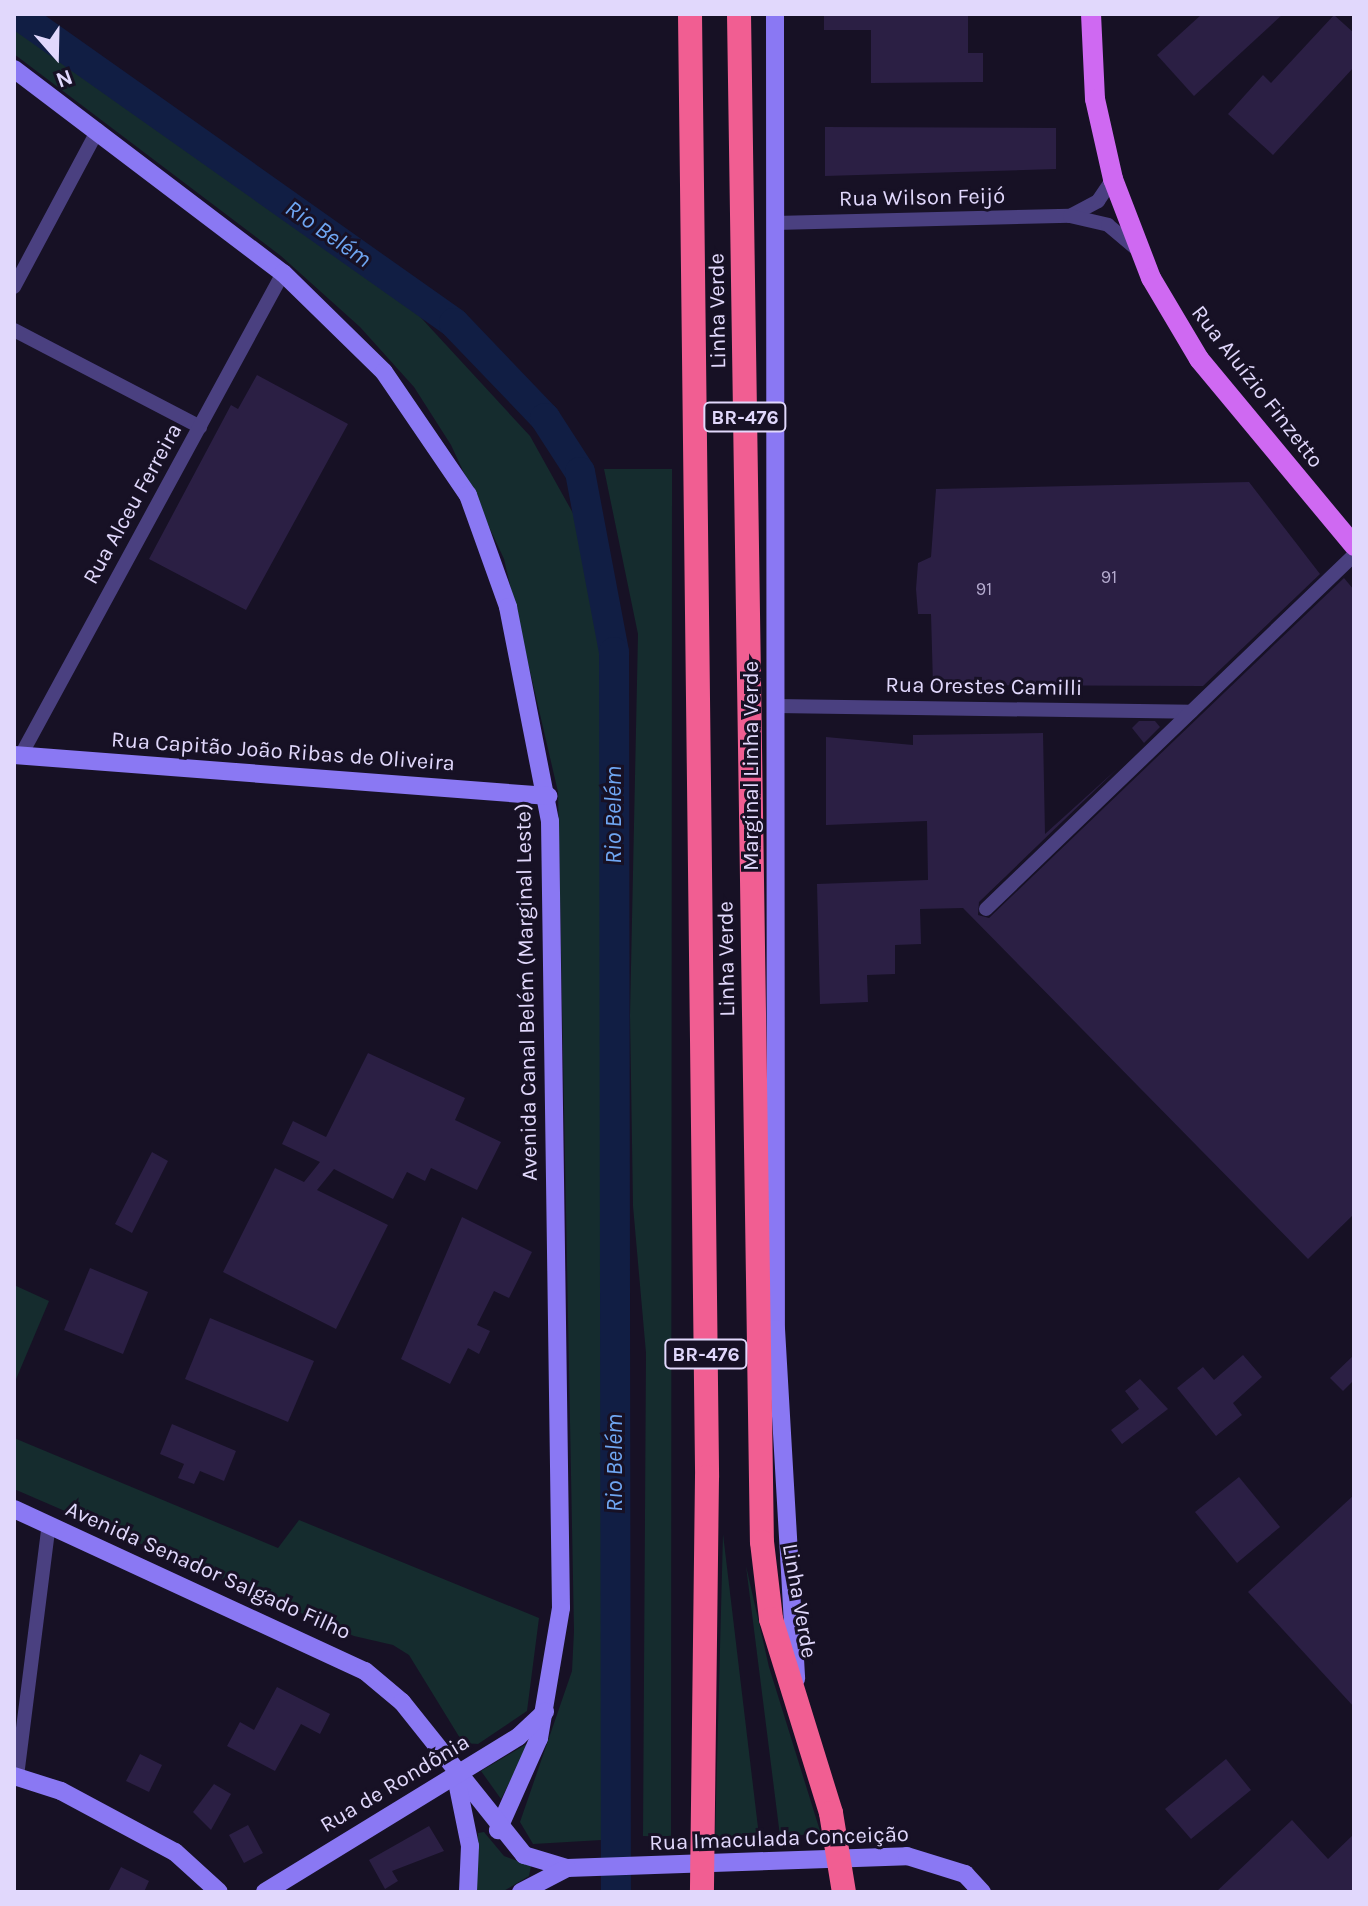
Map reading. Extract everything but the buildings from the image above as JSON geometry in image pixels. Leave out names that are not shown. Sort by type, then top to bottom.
[{"type":"highway","name":"Linha Verde","points":[[690,14],[707,1490],[702,1892]]},
{"type":"highway","name":"Linha Verde","points":[[739,14],[762,1542],[771,1619],[840,1857],[844,1892]]},
{"type":"main road","name":"Rua Aluízio Finzetto","points":[[1091,14],[1095,99],[1113,179],[1139,251],[1199,359],[1354,546]]},
{"type":"street","name":"Marginal Linha Verde","points":[[775,14],[776,1329],[796,1709]]},
{"type":"street","name":"Avenida Canal Belém (Marginal Leste)","points":[[14,69],[283,273],[408,400],[468,495],[519,646],[548,796],[561,1608],[546,1711],[498,1830]]},
{"type":"street","points":[[14,287],[98,130]]},
{"type":"street","points":[[1070,216],[1098,201],[1113,179]]},
{"type":"street","name":"Rua Wilson Feijó","points":[[775,223],[1070,216],[1108,225],[1139,251]]},
{"type":"street","name":"Rua Alceu Ferreira","points":[[18,755],[283,273]]},
{"type":"street","points":[[14,330],[200,427]]},
{"type":"street","points":[[986,909],[1354,555]]},
{"type":"street","name":"Rua Orestes Camilli","points":[[776,706],[1191,712]]},
{"type":"street","name":"Rua Capitão João Ribas de Oliveira","points":[[18,755],[548,796]]},
{"type":"street","name":"Avenida Senador Salgado Filho","points":[[14,1509],[365,1671],[402,1702],[456,1775],[470,1846],[468,1892]]},
{"type":"street","points":[[49,1524],[16,1776],[61,1791],[182,1856],[219,1892]]},
{"type":"street","name":"Rua de Rondônia","points":[[265,1892],[456,1775],[546,1711]]},
{"type":"street","name":"Rua Imaculada Conceição","points":[[456,1775],[498,1830],[524,1855],[567,1868],[702,1866],[840,1857],[936,1863],[965,1874],[982,1892]]},
{"type":"street","name":"Rua Imaculada Conceição","points":[[521,1892],[567,1868]]},
{"type":"green space","points":[[14,29],[388,282],[530,436],[579,524],[606,652],[610,1633],[602,1840],[533,1844],[520,1822],[572,1671],[574,1631],[558,792],[504,559],[451,445],[414,387],[360,327],[281,256],[14,54]]},
{"type":"green space","points":[[604,469],[672,469],[671,1837],[643,1836],[646,1353],[633,1206],[630,1015],[638,634]]},
{"type":"green space","points":[[14,1285],[49,1301],[14,1384]]},
{"type":"green space","points":[[14,1438],[278,1548],[299,1520],[539,1618],[527,1711],[478,1744],[463,1743],[409,1655],[393,1645],[354,1636],[14,1489]]},
{"type":"green space","points":[[723,1534],[759,1836],[715,1839]]},
{"type":"green space","points":[[746,1566],[769,1667],[821,1834],[780,1836]]},
{"type":"green space","points":[[530,1742],[501,1799],[481,1771]]},
{"type":"green space","points":[[484,1832],[504,1856],[531,1866],[529,1876],[502,1892],[475,1892],[478,1833]]},
{"type":"waterway","name":"Rio Belém","points":[[17,14],[454,323],[545,418],[580,472],[614,652],[616,1892]]}]
